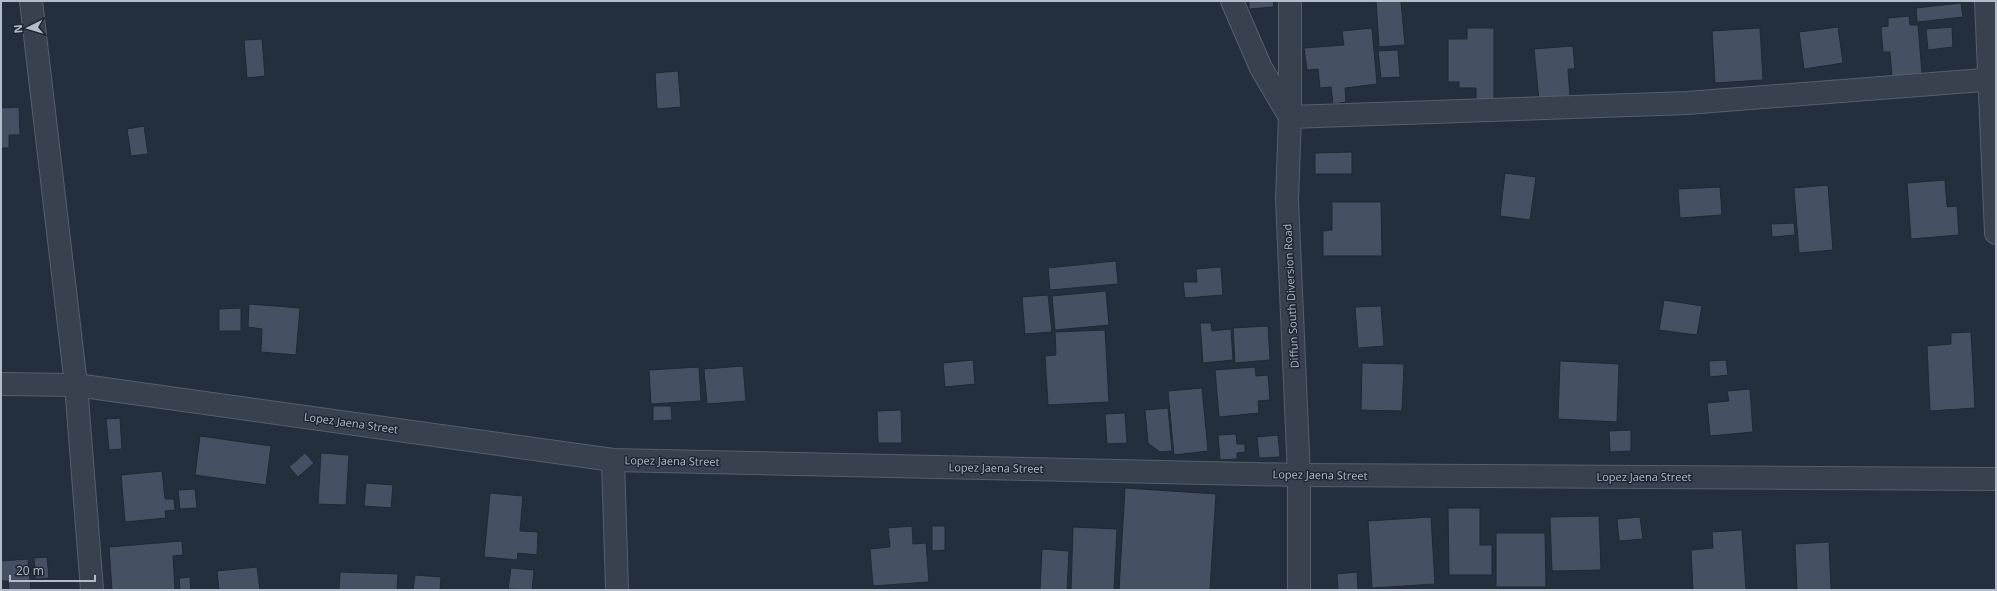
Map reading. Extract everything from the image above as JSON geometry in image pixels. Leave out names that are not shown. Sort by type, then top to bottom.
[{"type":"street","points":[[31,1],[76,385],[92,590]]},
{"type":"street","points":[[1232,1],[1261,68],[1290,117],[1687,103],[1992,79]]},
{"type":"street","name":"Diffun South Diversion Road","points":[[1290,1],[1290,117],[1287,199],[1299,475],[1299,590]]},
{"type":"street","points":[[1986,1],[1992,79],[1996,233]]},
{"type":"street","name":"Lopez Jaena Street","points":[[1,384],[76,385],[613,460],[1299,475],[1996,479]]},
{"type":"street","points":[[613,460],[617,590]]},
{"type":"building","points":[[1249,1],[1273,1],[1274,7],[1249,9]]},
{"type":"building","points":[[1376,1],[1401,1],[1405,45],[1379,47]]},
{"type":"building","points":[[1961,3],[1963,17],[1917,22],[1916,8]]},
{"type":"building","points":[[1909,16],[1910,25],[1918,25],[1922,74],[1892,77],[1890,52],[1883,52],[1881,27],[1888,26],[1888,18]]},
{"type":"building","points":[[1838,27],[1843,63],[1804,69],[1799,32]]},
{"type":"building","points":[[1952,27],[1953,47],[1928,50],[1926,29]]},
{"type":"building","points":[[1372,28],[1377,84],[1345,88],[1346,102],[1333,104],[1331,87],[1320,88],[1318,69],[1307,70],[1304,48],[1344,45],[1342,31]]},
{"type":"building","points":[[1467,28],[1494,28],[1494,100],[1476,100],[1476,88],[1459,88],[1459,82],[1448,82],[1448,39],[1467,39]]},
{"type":"building","points":[[1760,28],[1763,80],[1715,83],[1712,31]]},
{"type":"building","points":[[262,39],[265,76],[247,78],[244,40]]},
{"type":"building","points":[[1573,46],[1575,69],[1568,69],[1570,98],[1539,101],[1534,49]]},
{"type":"building","points":[[1398,50],[1400,77],[1381,78],[1378,51]]},
{"type":"building","points":[[678,71],[681,107],[657,109],[655,73]]},
{"type":"building","points":[[19,107],[20,135],[9,135],[9,148],[1,148],[1,108]]},
{"type":"building","points":[[144,126],[148,154],[131,156],[127,129]]},
{"type":"building","points":[[1352,152],[1352,174],[1315,174],[1315,153]]},
{"type":"building","points":[[1505,173],[1536,177],[1530,220],[1500,216]]},
{"type":"building","points":[[1945,180],[1947,207],[1957,206],[1959,235],[1911,239],[1907,183]]},
{"type":"building","points":[[1828,185],[1833,250],[1799,253],[1794,188]]},
{"type":"building","points":[[1720,187],[1722,215],[1680,218],[1678,189]]},
{"type":"building","points":[[1332,202],[1381,202],[1382,256],[1323,256],[1323,231],[1332,230]]},
{"type":"building","points":[[1794,223],[1795,235],[1772,237],[1771,224]]},
{"type":"building","points":[[1116,261],[1118,284],[1050,290],[1048,268]]},
{"type":"building","points":[[1221,267],[1223,295],[1185,298],[1183,282],[1197,282],[1196,269]]},
{"type":"building","points":[[1106,291],[1109,325],[1055,330],[1052,296]]},
{"type":"building","points":[[1048,295],[1052,332],[1025,334],[1022,297]]},
{"type":"building","points":[[1664,300],[1702,306],[1697,335],[1659,330]]},
{"type":"building","points":[[249,304],[300,308],[296,355],[261,352],[262,329],[248,327]]},
{"type":"building","points":[[1381,306],[1384,346],[1358,348],[1355,307]]},
{"type":"building","points":[[241,308],[241,331],[219,331],[219,309]]},
{"type":"building","points":[[1200,323],[1211,323],[1212,331],[1231,329],[1233,360],[1203,363]]},
{"type":"building","points":[[1268,326],[1270,360],[1235,363],[1233,328]]},
{"type":"building","points":[[1105,330],[1109,402],[1048,405],[1045,356],[1056,355],[1055,332]]},
{"type":"building","points":[[1971,332],[1975,408],[1930,411],[1927,346],[1951,344],[1951,333]]},
{"type":"building","points":[[973,360],[975,384],[945,387],[943,363]]},
{"type":"building","points":[[1726,360],[1728,375],[1710,377],[1709,361]]},
{"type":"building","points":[[1560,361],[1619,364],[1617,422],[1558,419]]},
{"type":"building","points":[[1362,363],[1404,364],[1402,411],[1361,410]]},
{"type":"building","points":[[743,366],[746,401],[707,404],[704,369]]},
{"type":"building","points":[[699,367],[701,401],[651,404],[649,370]]},
{"type":"building","points":[[1255,367],[1256,376],[1268,375],[1270,400],[1258,401],[1259,413],[1219,417],[1215,370]]},
{"type":"building","points":[[1202,388],[1208,451],[1174,455],[1168,391]]},
{"type":"building","points":[[1750,389],[1753,432],[1710,436],[1707,403],[1729,401],[1727,391]]},
{"type":"building","points":[[653,406],[671,406],[672,420],[653,421]]},
{"type":"building","points":[[1168,408],[1172,451],[1160,452],[1148,443],[1145,410]]},
{"type":"building","points":[[901,410],[902,443],[878,443],[877,411]]},
{"type":"building","points":[[1125,413],[1127,443],[1107,444],[1105,414]]},
{"type":"building","points":[[120,418],[122,449],[109,450],[106,419]]},
{"type":"building","points":[[1631,430],[1631,451],[1610,452],[1609,431]]},
{"type":"building","points":[[1236,434],[1237,444],[1245,444],[1245,452],[1237,453],[1237,459],[1220,460],[1218,435]]},
{"type":"building","points":[[1278,435],[1280,457],[1259,458],[1257,437]]},
{"type":"building","points":[[200,436],[271,446],[266,485],[195,475]]},
{"type":"building","points":[[305,453],[314,463],[298,477],[289,467]]},
{"type":"building","points":[[321,453],[349,455],[346,505],[318,504]]},
{"type":"building","points":[[162,471],[165,499],[174,499],[175,510],[165,511],[166,518],[125,522],[121,475]]},
{"type":"building","points":[[366,483],[393,485],[391,508],[364,506]]},
{"type":"building","points":[[1125,488],[1216,494],[1210,590],[1119,590]]},
{"type":"building","points":[[195,489],[197,508],[180,509],[178,490]]},
{"type":"building","points":[[490,493],[523,496],[520,531],[538,532],[537,555],[518,553],[517,560],[484,557]]},
{"type":"building","points":[[1448,508],[1480,508],[1480,545],[1492,545],[1492,575],[1449,575]]},
{"type":"building","points":[[1599,516],[1601,570],[1552,571],[1550,517]]},
{"type":"building","points":[[1431,517],[1435,584],[1372,588],[1368,521]]},
{"type":"building","points":[[1640,517],[1643,539],[1619,541],[1617,519]]},
{"type":"building","points":[[912,526],[913,544],[926,543],[929,582],[873,586],[870,549],[890,547],[888,528]]},
{"type":"building","points":[[932,526],[945,526],[945,550],[932,551]]},
{"type":"building","points":[[1073,527],[1117,529],[1114,590],[1071,590]]},
{"type":"building","points":[[1742,530],[1746,590],[1693,590],[1691,550],[1713,548],[1712,532]]},
{"type":"building","points":[[1496,533],[1545,533],[1546,587],[1496,587]]},
{"type":"building","points":[[182,541],[183,555],[173,556],[175,590],[112,590],[109,547]]},
{"type":"building","points":[[1829,542],[1831,590],[1797,590],[1795,544]]},
{"type":"building","points":[[1042,549],[1069,551],[1067,590],[1040,590]]},
{"type":"building","points":[[47,557],[49,578],[36,579],[34,558]]},
{"type":"building","points":[[28,559],[31,590],[9,590],[8,581],[1,581],[1,561]]},
{"type":"building","points":[[257,567],[260,590],[219,590],[217,571]]},
{"type":"building","points":[[511,568],[534,570],[532,590],[508,589]]},
{"type":"building","points":[[340,572],[398,574],[397,590],[339,590]]},
{"type":"building","points":[[1357,572],[1358,590],[1338,590],[1337,574]]},
{"type":"building","points":[[415,575],[441,577],[440,590],[413,590]]},
{"type":"building","points":[[190,577],[191,590],[180,590],[179,578]]}]
